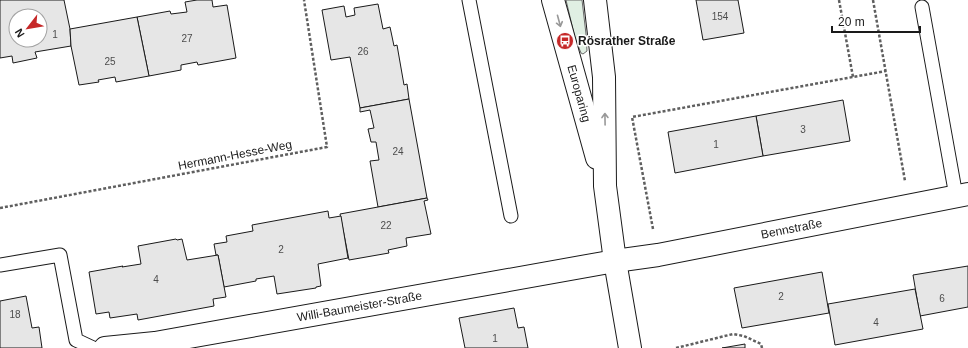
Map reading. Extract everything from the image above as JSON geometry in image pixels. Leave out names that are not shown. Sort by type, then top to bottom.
[{"type":"street","name":"Europaring","points":[[553,0],[605,186]]},
{"type":"street","name":"Europaring","points":[[595,0],[604,77],[605,186],[615,262],[630,348]]},
{"type":"street","name":"Bennstraße","points":[[615,262],[658,255],[962,195]]},
{"type":"street","name":"Willi-Baumeister-Straße","points":[[105,348],[163,342],[615,262]]},
{"type":"lane","points":[[469,0],[511,216]]},
{"type":"lane","points":[[922,7],[962,195]]},
{"type":"lane","points":[[0,265],[60,255],[76,340],[93,348]]},
{"type":"path","name":"Hermann-Hesse-Weg","points":[[0,208],[327,147],[304,0]]},
{"type":"path","points":[[839,0],[853,77]]},
{"type":"path","points":[[872,0],[910,205]]},
{"type":"path","points":[[658,255],[632,117],[886,71]]},
{"type":"path","points":[[676,348],[733,334],[744,336],[761,344],[762,348]]},
{"type":"green space","points":[[566,0],[582,0],[587,51],[583,54],[581,53],[575,38]]},
{"type":"building","points":[[0,0],[64,0],[70,29],[71,46],[35,52],[37,58],[13,63],[12,56],[0,58]]},
{"type":"building","points":[[212,0],[213,7],[227,5],[236,58],[198,65],[197,62],[181,65],[181,70],[149,76],[137,17],[170,11],[171,14],[187,12],[185,2]]},
{"type":"building","points":[[696,0],[738,0],[744,33],[703,40]]},
{"type":"building","points":[[378,4],[383,29],[390,27],[394,46],[397,45],[404,85],[407,84],[409,99],[360,108],[350,57],[331,60],[322,10],[344,6],[346,17],[355,15],[354,8]]},
{"type":"building","points":[[137,17],[149,76],[116,82],[115,77],[98,80],[99,82],[79,85],[71,46],[70,29]]},
{"type":"building","points":[[409,99],[427,198],[378,207],[370,161],[379,160],[376,142],[371,142],[368,129],[374,128],[370,110],[360,112],[360,108]]},
{"type":"building","points":[[843,100],[850,141],[763,156],[756,116]]},
{"type":"building","points":[[756,116],[763,156],[675,173],[668,132]]},
{"type":"building","points":[[427,198],[428,200],[424,201],[431,234],[406,238],[407,246],[388,250],[389,253],[349,260],[340,214]]},
{"type":"building","points":[[328,211],[329,218],[341,216],[348,258],[318,264],[321,286],[277,294],[274,276],[224,287],[218,255],[216,255],[214,244],[227,242],[226,236],[253,231],[252,225]]},
{"type":"building","points":[[182,239],[187,260],[218,255],[226,297],[213,299],[214,306],[138,320],[137,314],[110,318],[109,312],[96,314],[89,272],[141,264],[138,246]]},
{"type":"building","points":[[968,266],[968,307],[920,316],[913,275]]},
{"type":"building","points":[[822,272],[829,313],[742,328],[734,288]]},
{"type":"building","points":[[915,289],[923,329],[835,345],[828,304]]},
{"type":"building","points":[[26,296],[32,328],[39,327],[42,348],[0,348],[0,301]]},
{"type":"building","points":[[514,308],[518,328],[524,327],[528,348],[465,348],[459,318]]},
{"type":"building","points":[[745,344],[745,348],[722,348]]},
{"type":"place","name":"Rösrather Straße","points":[[565,41]]}]
